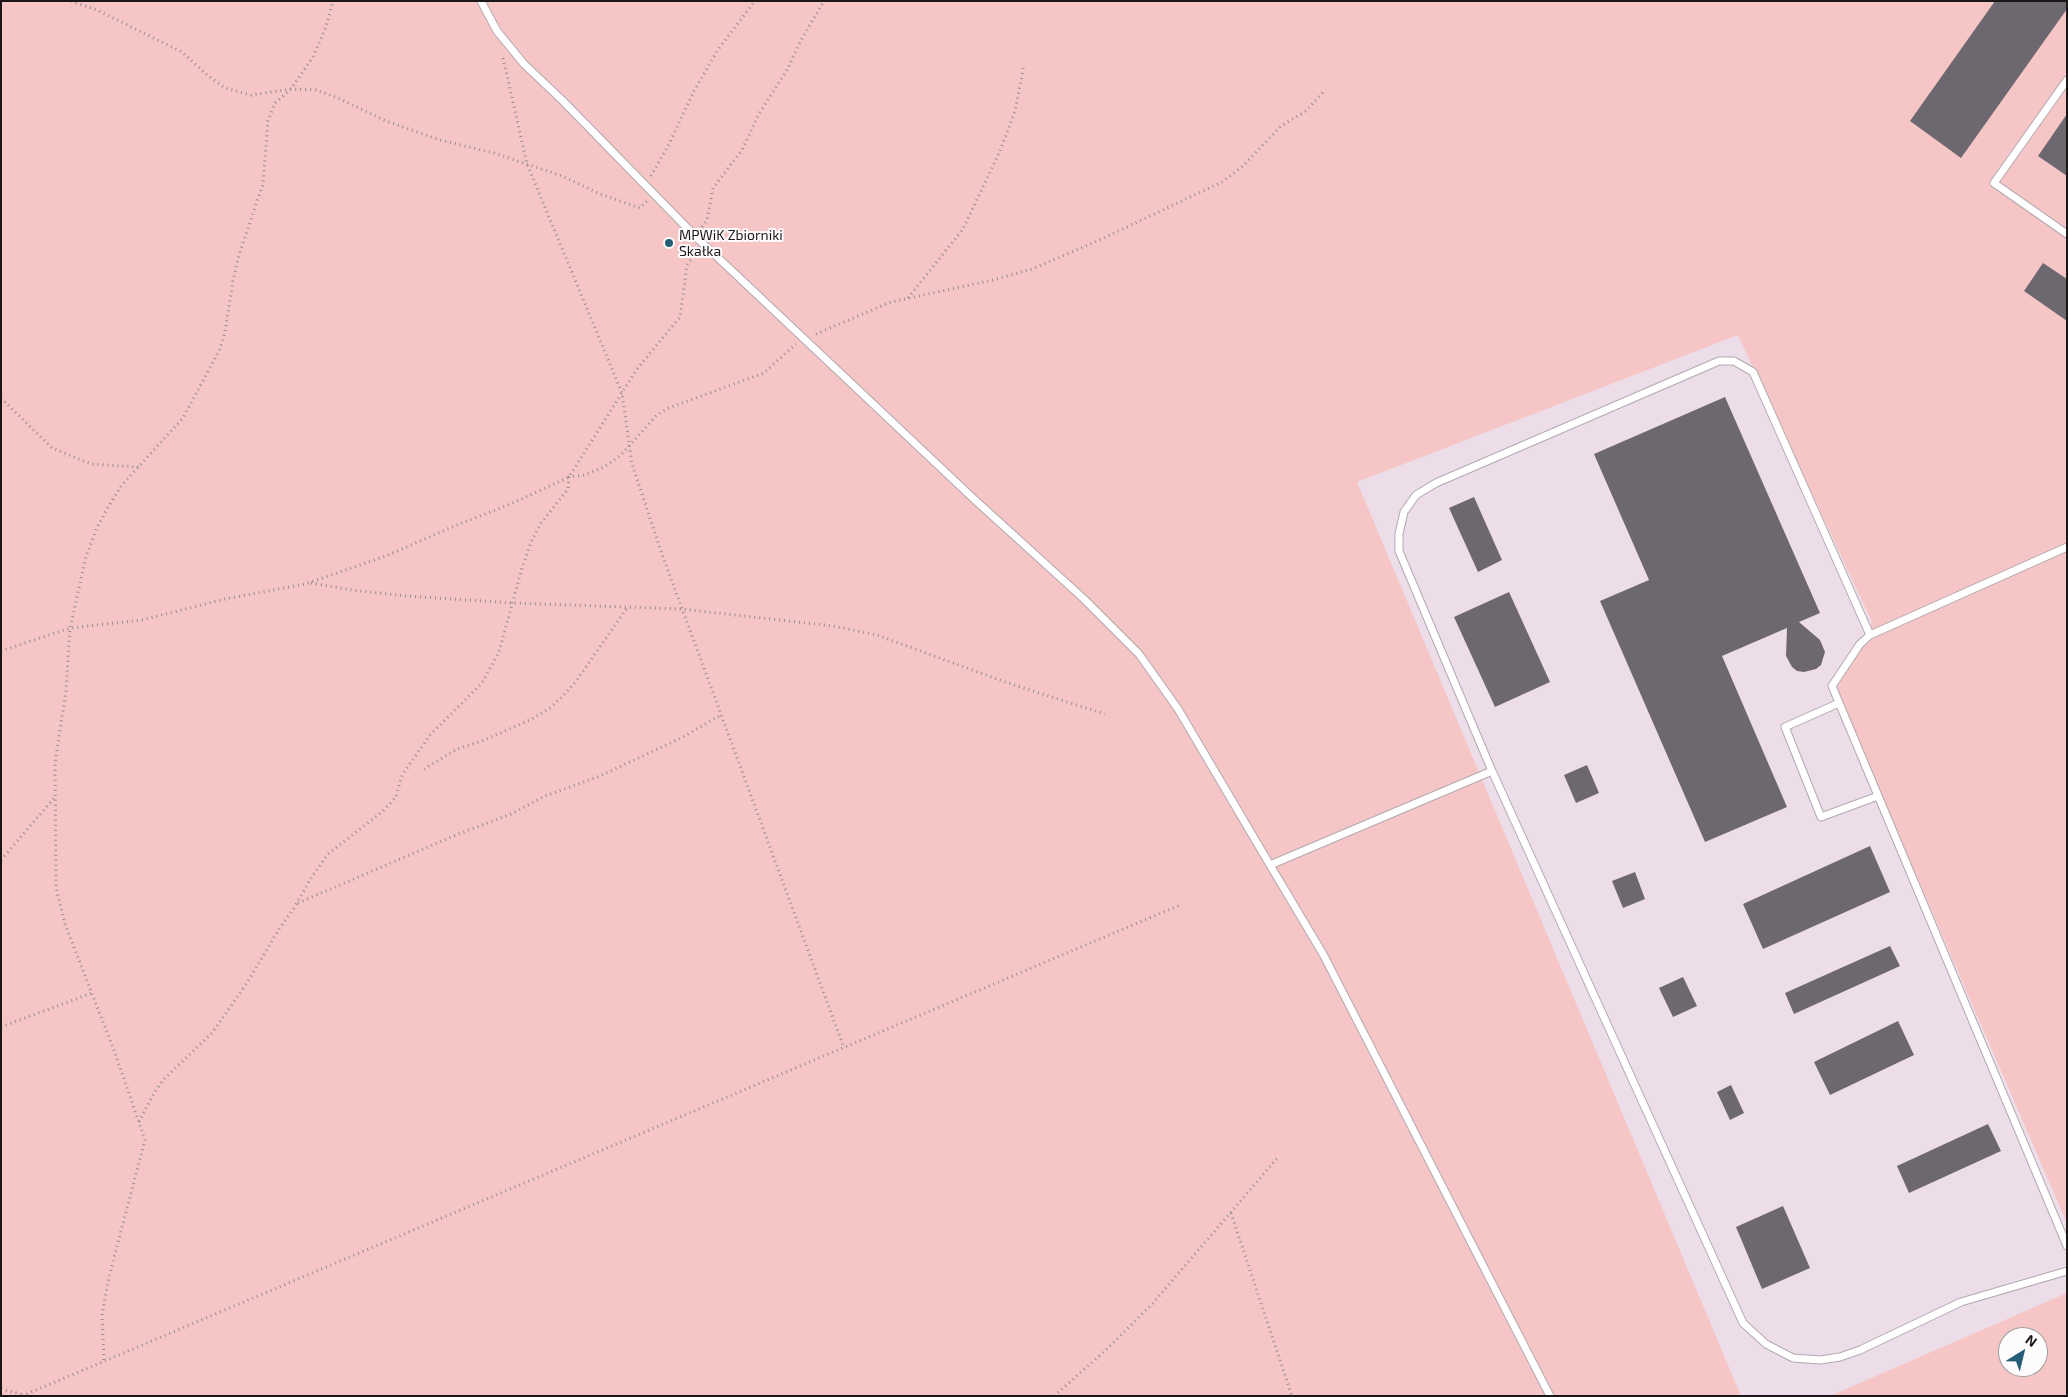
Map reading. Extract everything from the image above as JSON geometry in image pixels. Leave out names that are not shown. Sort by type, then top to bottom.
[{"type":"lane","points":[[481,1],[497,31],[524,64],[563,101],[695,236],[1015,538],[1084,599],[1139,654],[1178,710],[1323,954],[1550,1396]]},
{"type":"lane","points":[[2067,80],[1994,183],[2067,234]]},
{"type":"lane","points":[[1870,635],[1753,372],[1734,361],[1719,361],[1436,483],[1416,495],[1404,512],[1399,534],[1399,551],[1492,771],[1743,1323],[1766,1344],[1793,1358],[1820,1360],[1840,1357],[1860,1350],[1961,1302],[2067,1271]]},
{"type":"lane","points":[[2067,547],[1870,635],[1860,644],[1832,686],[2067,1246]]},
{"type":"lane","points":[[1839,703],[1785,727],[1821,817],[1878,796]]},
{"type":"lane","points":[[1270,864],[1492,771]]},
{"type":"path","points":[[71,1],[96,10],[182,52],[225,88],[251,95],[291,90],[316,90],[338,98],[386,121],[440,140],[494,153],[527,164],[562,176],[600,194],[640,208],[653,194]]},
{"type":"path","points":[[104,1360],[102,1314],[108,1277],[145,1140],[65,924],[56,888],[55,763],[66,691],[70,628],[86,557],[96,530],[121,486],[183,418],[220,349],[225,332],[232,281],[263,184],[268,121],[275,103],[291,90],[313,58],[326,27],[333,1]]},
{"type":"path","points":[[644,184],[656,170],[694,91],[720,48],[755,1]]},
{"type":"path","points":[[695,236],[707,220],[714,188],[742,150],[758,114],[788,68],[801,40],[824,1]]},
{"type":"path","points":[[497,31],[527,164],[622,393],[632,464],[682,609],[844,1048]]},
{"type":"path","points":[[908,298],[963,230],[1000,151],[1015,111],[1024,65]]},
{"type":"path","points":[[1,651],[70,628],[142,620],[225,599],[310,583],[386,556],[452,527],[513,504],[569,477],[585,475],[604,467],[630,447],[656,416],[666,409],[764,374],[803,338],[824,332],[892,302],[993,280],[1032,269],[1095,242],[1222,182],[1243,166],[1281,126],[1306,111],[1323,92]]},
{"type":"path","points":[[139,1122],[154,1092],[164,1079],[212,1033],[247,983],[279,928],[297,903],[310,878],[328,854],[383,811],[396,797],[402,775],[430,735],[482,683],[499,652],[532,540],[541,523],[568,489],[569,477],[637,369],[680,317],[687,265],[704,243]]},
{"type":"path","points":[[1,398],[52,448],[91,464],[140,467]]},
{"type":"path","points":[[310,583],[398,595],[512,603],[682,609],[833,626],[877,635],[1005,682],[1105,714]]},
{"type":"path","points":[[424,769],[457,749],[530,720],[550,708],[576,680],[627,608]]},
{"type":"path","points":[[297,903],[512,814],[545,796],[600,776],[681,738],[721,715]]},
{"type":"path","points":[[1,860],[55,796]]},
{"type":"path","points":[[1,1389],[23,1395],[1180,905]]},
{"type":"path","points":[[1,1027],[92,993]]},
{"type":"path","points":[[1054,1396],[1141,1316],[1279,1156]]},
{"type":"path","points":[[1231,1212],[1292,1396]]},
{"type":"shaded area","points":[[1,1],[2067,1],[2067,1223],[1836,690],[1872,622],[1738,335],[1357,482],[1741,1396],[1,1396]]},
{"type":"shaded area","points":[[2067,1],[2067,1396],[1422,1396],[972,415]]},
{"type":"shaded area","points":[[2067,1293],[2067,1396],[1830,1396]]},
{"type":"building","points":[[1995,1],[2067,1],[2067,9],[1961,158],[1910,121]]},
{"type":"building","points":[[2067,114],[2067,176],[2038,156]]},
{"type":"building","points":[[2043,263],[2067,279],[2067,321],[2024,291]]},
{"type":"building","points":[[1725,397],[1820,613],[1799,622],[1820,640],[1825,652],[1821,665],[1816,669],[1804,672],[1797,671],[1792,667],[1786,656],[1787,628],[1722,656],[1787,807],[1705,842],[1600,601],[1649,580],[1594,454]]},
{"type":"building","points":[[1474,497],[1502,560],[1478,572],[1449,508]]},
{"type":"building","points":[[1509,592],[1550,682],[1495,707],[1454,617]]},
{"type":"building","points":[[1587,765],[1599,793],[1576,803],[1564,775]]},
{"type":"building","points":[[1870,846],[1890,892],[1763,949],[1743,904]]},
{"type":"building","points":[[1635,872],[1645,899],[1623,908],[1612,881]]},
{"type":"building","points":[[1890,946],[1900,966],[1794,1014],[1785,993]]},
{"type":"building","points":[[1683,977],[1697,1006],[1673,1017],[1659,988]]},
{"type":"building","points":[[1898,1021],[1914,1055],[1830,1095],[1814,1062]]},
{"type":"building","points":[[1731,1085],[1744,1113],[1730,1120],[1717,1092]]},
{"type":"building","points":[[1988,1124],[2001,1151],[1909,1193],[1897,1166]]},
{"type":"building","points":[[1783,1206],[1810,1268],[1762,1289],[1736,1227]]},
{"type":"place","name":"MPWiK Zbiorniki Skałka","points":[[669,243]]}]
